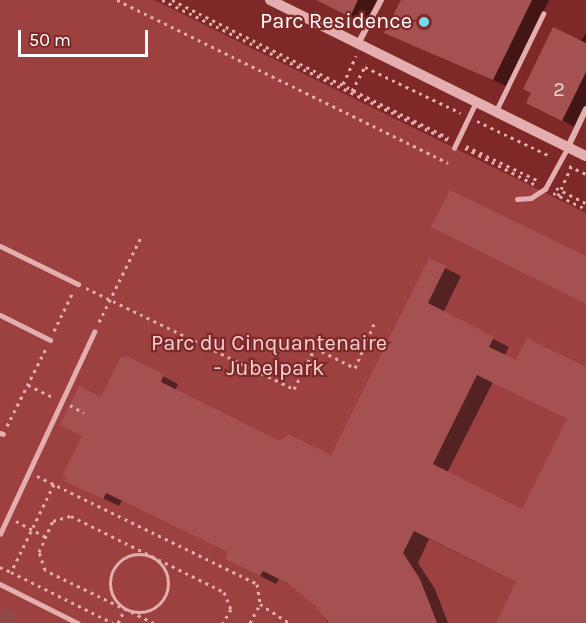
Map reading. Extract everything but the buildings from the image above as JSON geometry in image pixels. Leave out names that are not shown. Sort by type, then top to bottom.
[{"type":"street","points":[[270,0],[568,147],[582,160]]},
{"type":"street","points":[[358,44],[381,0]]},
{"type":"street","points":[[568,147],[586,109]]},
{"type":"street","points":[[0,246],[78,284]]},
{"type":"street","points":[[0,315],[50,340]]},
{"type":"lane","points":[[495,112],[543,14]]},
{"type":"lane","points":[[456,144],[476,102]]},
{"type":"lane","points":[[517,199],[531,198],[546,187],[568,147]]},
{"type":"lane","points":[[0,534],[94,332]]},
{"type":"lane","points":[[0,584],[78,623]]},
{"type":"path","points":[[117,0],[448,163]]},
{"type":"path","points":[[162,0],[352,91],[586,209]]},
{"type":"path","points":[[172,0],[344,84],[352,91]]},
{"type":"path","points":[[344,84],[358,44]]},
{"type":"path","points":[[352,91],[365,67]]},
{"type":"path","points":[[558,196],[572,167],[582,160]]},
{"type":"path","points":[[546,187],[560,190],[586,203]]},
{"type":"path","points":[[94,332],[142,235]]},
{"type":"path","points":[[2,434],[78,284],[294,389],[315,348],[356,368],[374,324]]},
{"type":"path","points":[[28,385],[51,396]]},
{"type":"path","points":[[69,405],[84,413]]},
{"type":"path","points":[[30,472],[257,584],[260,604],[250,623]]},
{"type":"path","points":[[11,572],[54,484]]},
{"type":"path","points":[[154,623],[45,570],[39,552],[53,521],[71,516],[224,592],[231,609],[224,623]]},
{"type":"path","points":[[32,529],[46,537]]},
{"type":"path","points":[[138,553],[151,556],[162,565],[168,578],[163,598],[146,611],[126,609],[111,594],[111,573],[124,557],[138,553]]},
{"type":"path","points":[[0,567],[113,623]]},
{"type":"path","points":[[260,604],[289,623]]},
{"type":"path","points":[[118,623],[126,609]]},
{"type":"green space","name":"Parc du Cinquantenaire - Jubelpark","points":[[0,0],[154,0],[586,213],[586,623],[0,623]]},
{"type":"tunnel","points":[[0,614],[18,623]]},
{"type":"place","name":"Parc Residence","points":[[424,22]]}]
